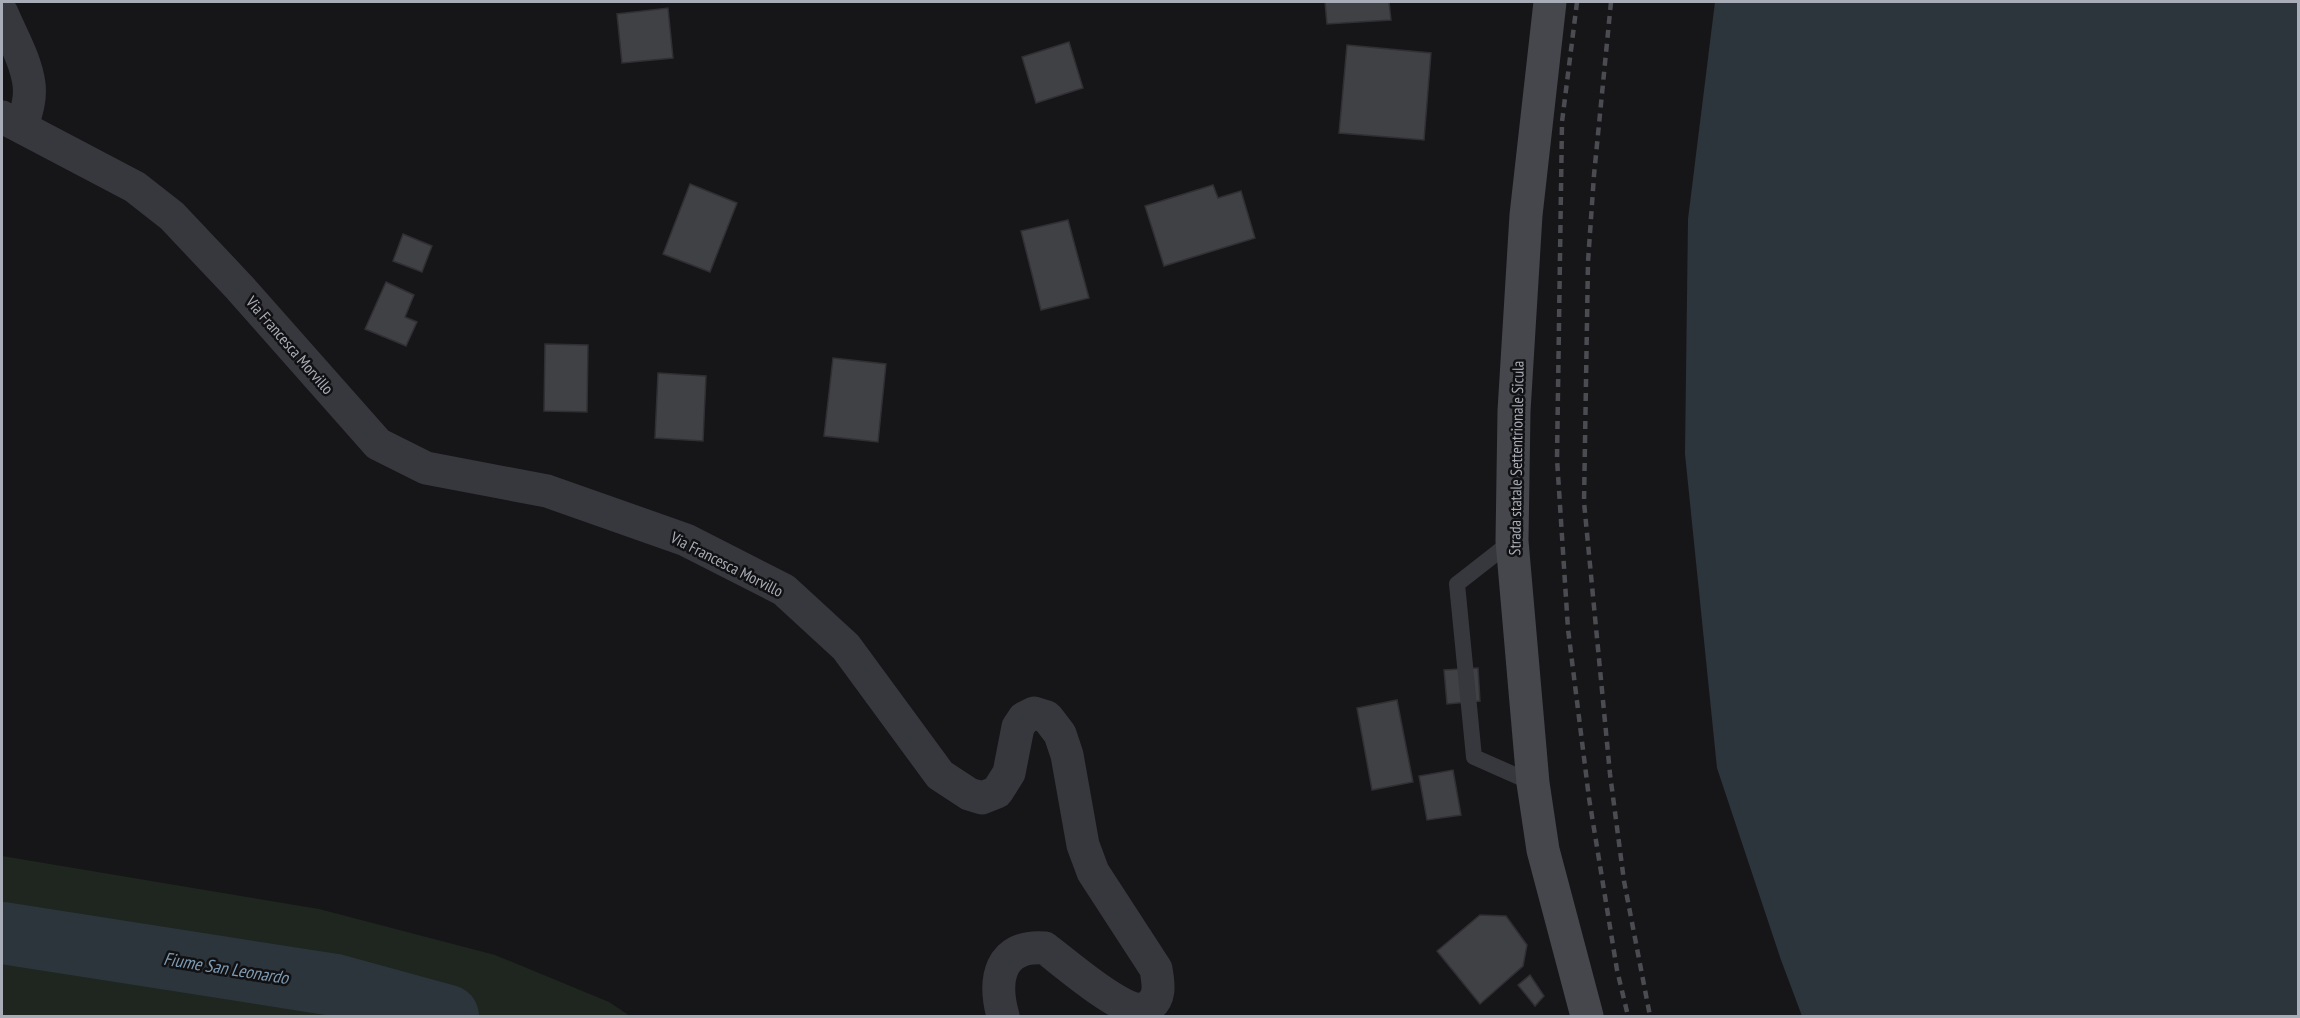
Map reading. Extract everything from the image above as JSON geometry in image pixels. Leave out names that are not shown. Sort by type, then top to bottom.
[{"type":"main road","name":"Strada statale Settentrionale Sicula","points":[[1550,2],[1526,215],[1514,411],[1512,541],[1533,783],[1543,850],[1587,1017]]},
{"type":"street","points":[[2,14],[29,84],[28,103],[12,122]]},
{"type":"street","name":"Via Francesca Morvillo","points":[[12,122],[135,187],[172,216],[240,288],[378,444],[426,468],[547,491],[686,540],[784,590],[846,647],[940,775],[969,794],[982,798],[997,792],[1009,773],[1018,727],[1024,718],[1034,713],[1047,717],[1060,734],[1067,755],[1083,845],[1093,872],[1156,969],[1159,986],[1155,1001],[1146,1008],[1136,1010],[1120,1002],[1045,948],[1030,947],[1018,950],[1007,958],[1000,971],[1000,1004],[1003,1017]]},
{"type":"lane","points":[[1512,541],[1457,584],[1474,757],[1533,783]]},
{"type":"shaded area","points":[[1715,2],[2298,2],[2298,1016],[1802,1016],[1717,768],[1685,454],[1688,219]]},
{"type":"shaded area","points":[[2,856],[319,909],[495,955],[609,1002],[630,1016],[2,1016]]},
{"type":"building","points":[[1325,2],[1389,2],[1391,20],[1327,24]]},
{"type":"building","points":[[668,8],[673,58],[622,63],[617,14]]},
{"type":"building","points":[[1069,42],[1083,88],[1036,103],[1022,57]]},
{"type":"building","points":[[1347,45],[1431,53],[1424,140],[1339,133]]},
{"type":"building","points":[[690,184],[737,203],[710,272],[663,254]]},
{"type":"building","points":[[1213,185],[1218,198],[1241,191],[1255,238],[1164,266],[1145,206]]},
{"type":"building","points":[[1068,220],[1089,298],[1041,310],[1021,231]]},
{"type":"building","points":[[403,234],[432,246],[422,272],[393,261]]},
{"type":"building","points":[[386,282],[414,295],[405,317],[417,322],[406,346],[365,329]]},
{"type":"building","points":[[545,344],[588,345],[587,412],[544,411]]},
{"type":"building","points":[[833,358],[886,364],[878,442],[824,436]]},
{"type":"building","points":[[658,373],[706,376],[703,441],[655,438]]},
{"type":"building","points":[[1478,668],[1480,701],[1447,704],[1444,670]]},
{"type":"building","points":[[1397,700],[1413,782],[1372,790],[1357,708]]},
{"type":"building","points":[[1453,770],[1461,815],[1427,820],[1419,776]]},
{"type":"building","points":[[1480,915],[1506,916],[1527,945],[1523,966],[1480,1004],[1437,951]]},
{"type":"building","points":[[1530,975],[1544,996],[1535,1006],[1518,985]]},
{"type":"waterway","name":"Fiume San Leonardo","points":[[2,933],[335,985],[448,1016]]},
{"type":"railway","points":[[1577,2],[1562,122],[1557,459],[1568,629],[1589,798],[1617,970],[1628,1016]]},
{"type":"railway","points":[[1611,2],[1588,262],[1584,502],[1610,774],[1624,881],[1650,1016]]}]
